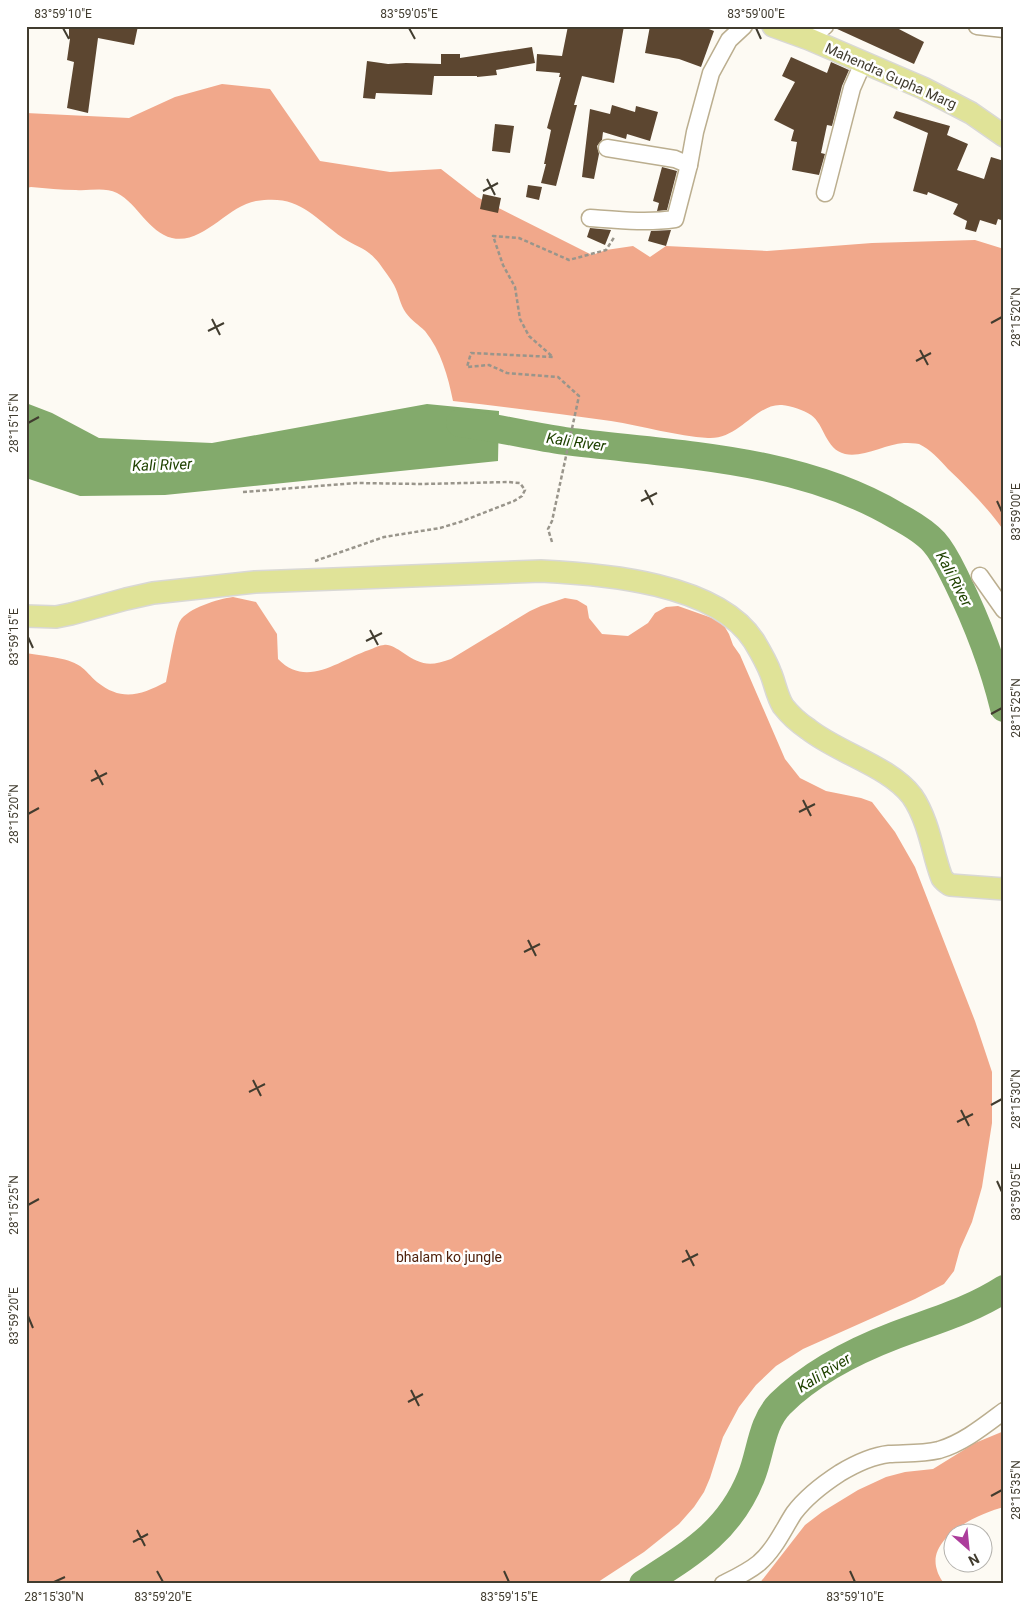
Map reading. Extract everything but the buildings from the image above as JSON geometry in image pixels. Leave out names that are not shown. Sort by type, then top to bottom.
[{"type":"main road","name":"Mahendra Gupha Marg","points":[[773,26],[817,33],[863,63],[923,88],[972,113],[1004,136]]},
{"type":"main road","points":[[26,616],[56,617],[153,593],[255,582],[541,571],[582,573],[635,580],[670,588],[704,602],[736,620],[753,639],[771,673],[783,706],[809,731],[890,777],[905,788],[914,798],[921,813],[942,878],[950,885],[1004,889]]},
{"type":"street","points":[[590,218],[621,221],[662,221],[675,218],[711,73],[729,40],[744,26]]},
{"type":"street","points":[[977,26],[1004,29]]},
{"type":"street","points":[[825,193],[852,88],[863,63]]},
{"type":"street","points":[[607,148],[675,159],[689,165]]},
{"type":"street","points":[[980,576],[1004,610]]},
{"type":"street","points":[[723,1584],[758,1564],[774,1547],[805,1500],[842,1472],[862,1461],[877,1456],[920,1454],[940,1450],[979,1430],[1004,1411]]},
{"type":"path","points":[[552,542],[548,530],[552,521],[579,396],[558,377],[507,373],[489,365],[467,367],[471,353],[553,357],[529,336],[520,319],[514,287],[503,265],[493,236],[519,238],[569,260],[606,250],[613,241],[621,221]]},
{"type":"path","points":[[243,492],[357,484],[508,482],[520,483],[525,490],[522,496],[514,501],[460,522],[440,528],[384,537],[311,562]]},
{"type":"green space","points":[[222,84],[270,89],[320,161],[390,172],[441,169],[477,197],[592,255],[606,250],[633,246],[650,257],[666,246],[767,251],[872,243],[975,240],[1004,249],[1004,531],[970,491],[935,455],[923,446],[904,443],[867,453],[845,454],[833,447],[816,419],[801,410],[789,406],[773,406],[755,415],[729,433],[719,437],[708,438],[611,421],[453,401],[440,355],[425,331],[402,307],[394,285],[379,263],[366,251],[343,238],[313,214],[294,204],[271,200],[245,204],[205,231],[183,239],[172,238],[156,230],[131,204],[112,191],[26,188],[26,113],[129,118],[175,97]]},
{"type":"green space","name":"bhalam ko jungle","points":[[233,597],[256,602],[277,634],[278,659],[289,668],[300,672],[323,670],[358,654],[384,645],[389,645],[420,662],[431,664],[443,662],[530,611],[565,598],[577,600],[587,606],[589,618],[602,634],[628,636],[648,623],[655,613],[666,607],[678,606],[723,624],[740,655],[785,759],[800,778],[826,791],[872,802],[895,832],[915,867],[975,1021],[992,1072],[992,1123],[982,1187],[972,1222],[960,1249],[954,1271],[944,1284],[803,1349],[776,1366],[756,1385],[739,1407],[723,1437],[704,1492],[694,1507],[679,1524],[644,1552],[595,1584],[26,1584],[26,653],[75,663],[97,682],[115,692],[123,694],[140,693],[166,682],[176,632],[184,616],[196,608]]},
{"type":"green space","points":[[1004,1431],[1004,1507],[967,1522],[942,1522],[942,1543],[936,1558],[938,1572],[944,1584],[759,1584],[805,1525],[822,1512],[858,1490],[886,1477],[905,1472],[933,1469],[975,1443]]},
{"type":"water","points":[[26,403],[52,413],[99,438],[212,443],[427,404],[499,411],[498,461],[165,495],[80,496],[26,478]]},
{"type":"waterway","name":"Kali River","points":[[460,423],[565,441],[693,455],[736,462],[778,470],[819,481],[859,496],[917,527],[938,546],[947,560],[978,627],[995,675],[1004,708]]},
{"type":"waterway","name":"Kali River","points":[[643,1584],[706,1540],[731,1513],[751,1477],[769,1420],[780,1404],[792,1393],[820,1372],[849,1355],[880,1341],[965,1310],[1004,1289]]}]
